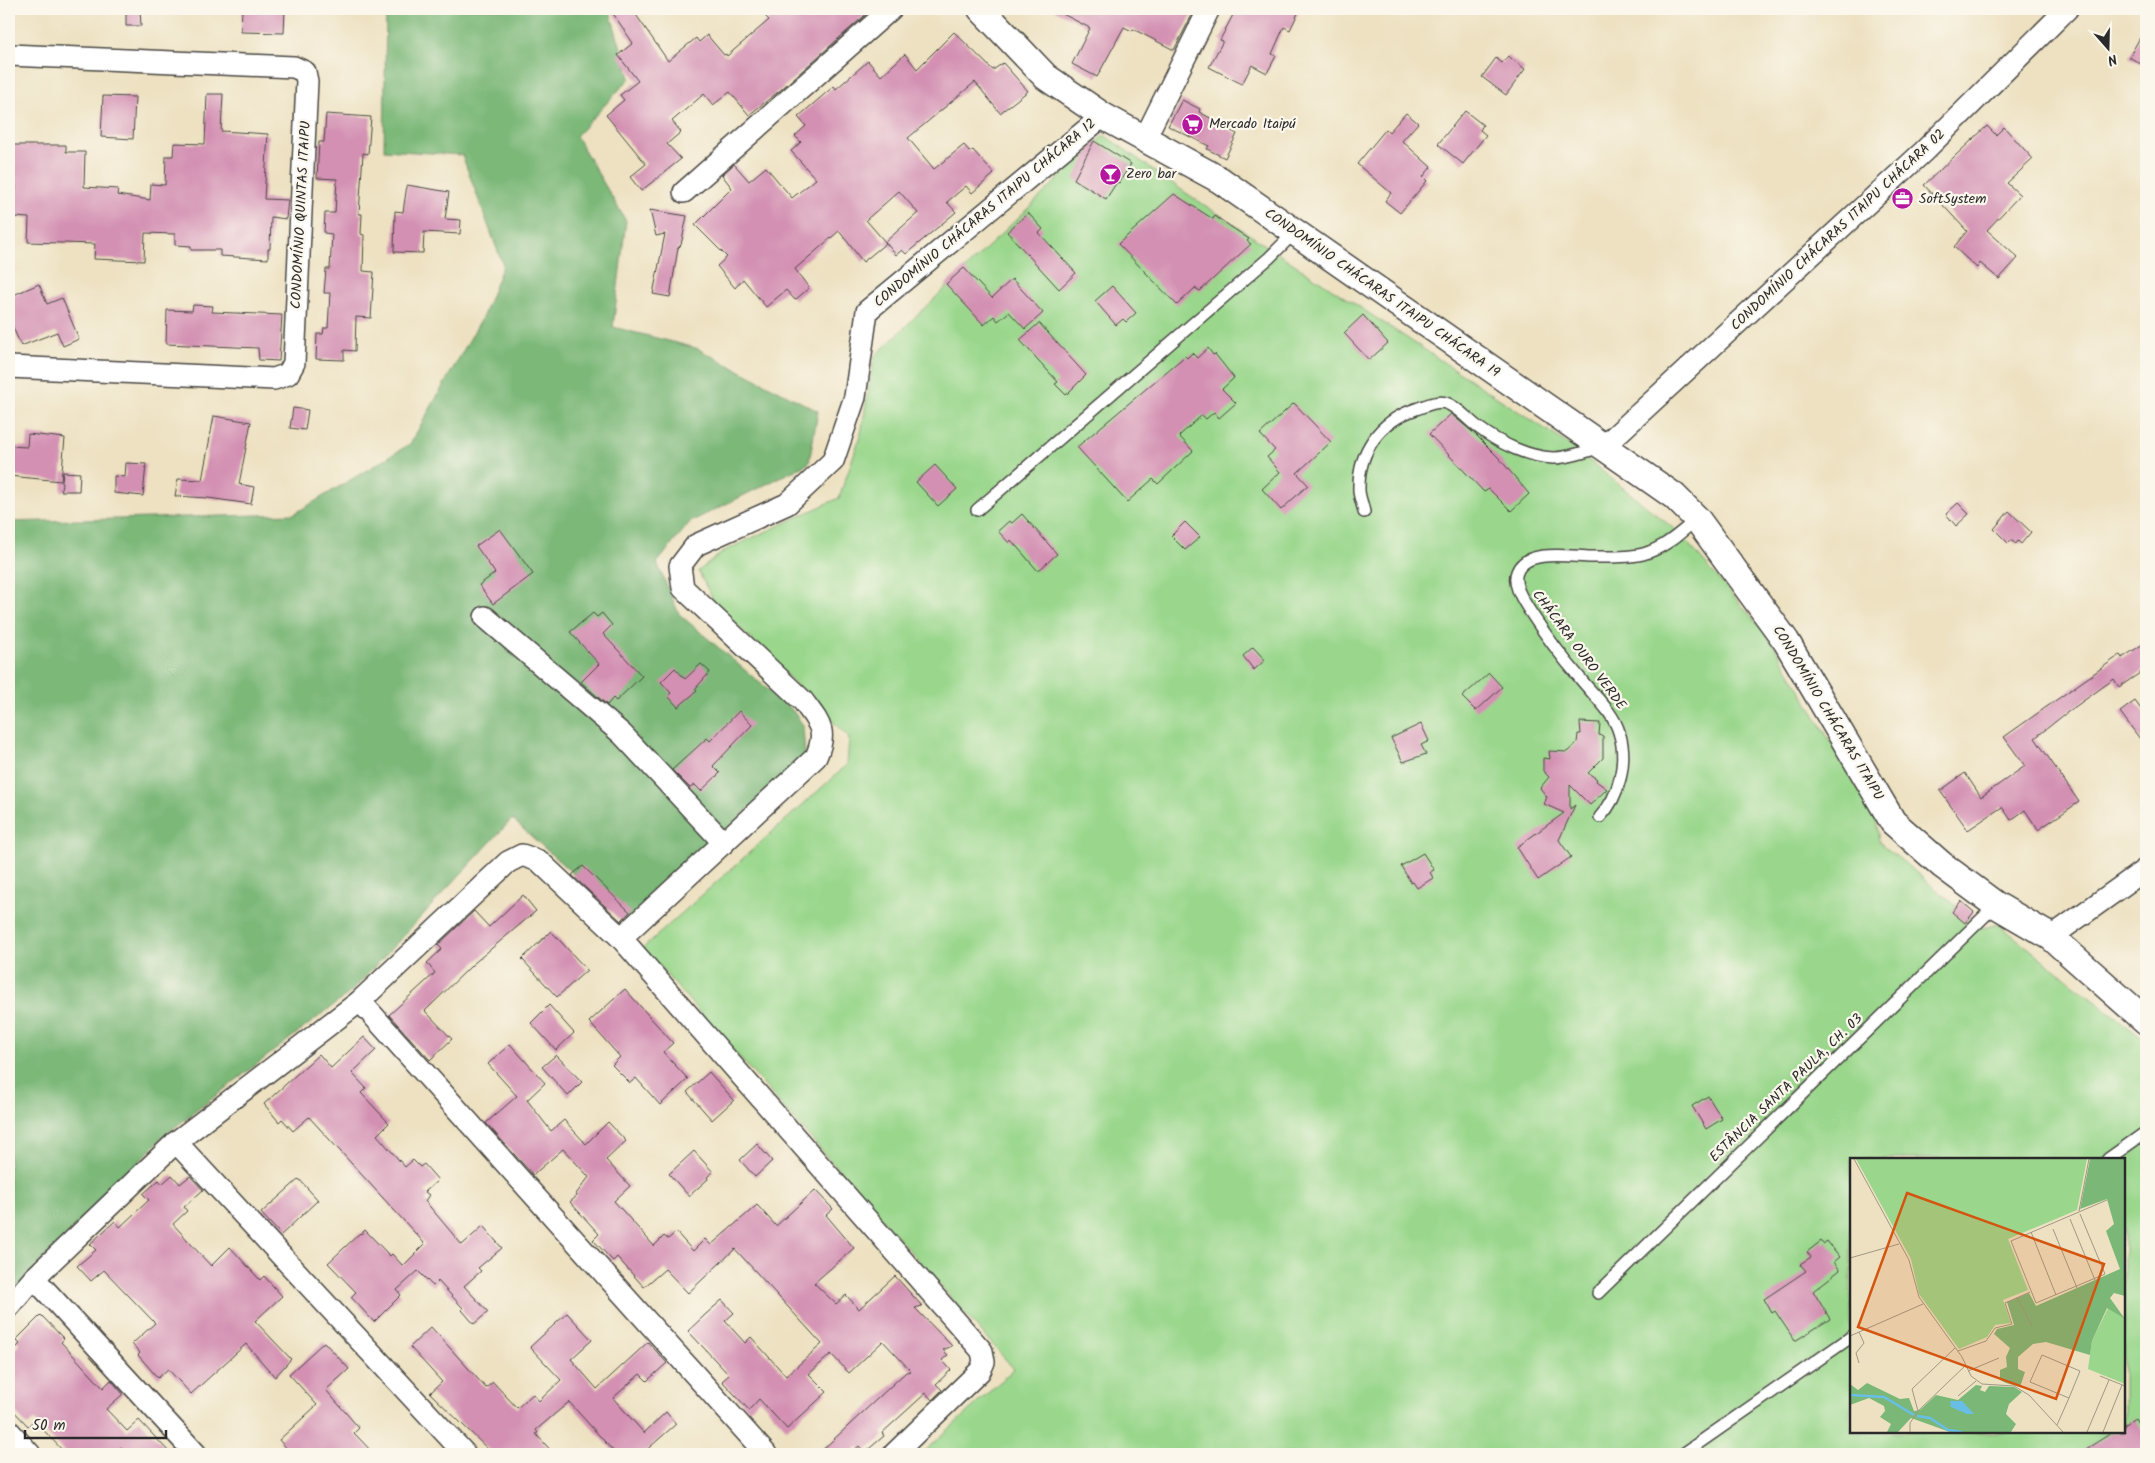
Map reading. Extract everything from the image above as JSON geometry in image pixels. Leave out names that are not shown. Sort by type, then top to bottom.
[{"type":"street","points":[[684,192],[891,9]]},
{"type":"street","points":[[1151,141],[1209,9]]},
{"type":"street","name":"CONDOMÍNIO CHÁCARAS ITAIPU CHÁCARA 02","points":[[1603,447],[1923,152],[2067,9]]},
{"type":"street","name":"CONDOMÍNIO CHÁCARAS ITAIPU CHÁCARA 19","points":[[984,10],[1046,77],[1103,116],[1220,180],[1603,447]]},
{"type":"street","name":"CONDOMÍNIO QUINTAS ITAIPU","points":[[9,55],[294,67],[305,72],[307,81],[294,363],[288,374],[274,379],[9,367]]},
{"type":"street","name":"CONDOMÍNIO CHÁCARAS ITAIPU CHÁCARA 12","points":[[724,843],[816,757],[822,742],[818,722],[803,701],[683,588],[680,566],[696,545],[787,504],[833,461],[855,397],[867,311],[1103,116]]},
{"type":"street","name":"CONDOMÍNIO CHÁCARAS ITAIPU","points":[[1603,447],[1674,496],[1697,519],[1786,640],[1893,822],[1942,865],[1996,905],[2051,937],[2146,1021]]},
{"type":"street","points":[[485,617],[622,734],[724,843],[621,938]]},
{"type":"street","points":[[9,1307],[34,1278],[176,1142],[360,1001],[508,862],[522,855],[539,862],[621,938],[982,1351],[984,1362],[980,1371],[894,1454]]},
{"type":"street","points":[[2051,937],[2146,869]]},
{"type":"street","points":[[360,1001],[766,1454]]},
{"type":"street","points":[[176,1142],[465,1454]]},
{"type":"street","points":[[34,1278],[196,1454]]},
{"type":"street","points":[[9,1431],[30,1454]]},
{"type":"lane","points":[[977,510],[1269,258],[1296,232]]},
{"type":"lane","points":[[1364,512],[1359,491],[1361,468],[1368,446],[1385,426],[1411,410],[1431,404],[1445,403],[1481,429],[1517,449],[1538,456],[1554,458],[1603,447]]},
{"type":"lane","name":"CHÁCARA OURO VERDE","points":[[1600,817],[1610,807],[1616,791],[1623,751],[1619,731],[1608,712],[1562,656],[1530,612],[1520,596],[1516,574],[1521,566],[1534,558],[1559,555],[1588,557],[1644,554],[1667,544],[1697,519]]},
{"type":"lane","name":"ESTÂNCIA SANTA PAULA, CH. 03","points":[[1598,1293],[1996,905]]},
{"type":"lane","points":[[2109,1158],[2146,1132]]},
{"type":"lane","points":[[1683,1454],[1850,1338]]},
{"type":"green space","points":[[386,9],[609,9],[630,78],[576,136],[626,221],[613,327],[696,348],[818,411],[809,463],[690,522],[657,563],[679,614],[793,711],[803,725],[805,758],[626,921],[512,819],[352,991],[166,1134],[9,1295],[9,522],[294,514],[410,444],[483,316],[503,265],[462,155],[384,150]]},
{"type":"green space","points":[[1104,135],[1186,193],[1571,446],[1678,532],[1769,637],[1876,819],[1879,842],[1983,928],[1998,924],[2146,1041],[2146,1454],[922,1454],[1014,1369],[643,948],[847,765],[849,738],[715,603],[698,571],[726,550],[839,498],[861,434],[874,357]]},
{"type":"building","points":[[126,9],[140,9],[141,26],[126,26]]},
{"type":"building","points":[[242,9],[285,9],[284,33],[241,32]]},
{"type":"building","points":[[610,9],[632,9],[668,61],[696,38],[699,42],[707,35],[727,56],[769,20],[758,9],[872,9],[778,92],[749,115],[730,92],[713,105],[704,94],[672,121],[681,132],[667,144],[681,159],[641,191],[630,177],[646,164],[606,115],[624,100],[620,95],[638,81],[618,55],[633,43]]},
{"type":"building","points":[[1053,9],[1195,9],[1174,50],[1133,29],[1132,31],[1124,27],[1097,77],[1072,64],[1090,28]]},
{"type":"building","points":[[1236,9],[1300,9],[1290,30],[1284,27],[1272,54],[1276,56],[1267,73],[1252,65],[1242,84],[1209,67],[1223,41],[1220,40]]},
{"type":"building","points":[[2146,27],[2146,67],[2129,57]]},
{"type":"building","points":[[954,32],[993,70],[1003,63],[1028,91],[1000,113],[975,82],[908,138],[934,169],[964,145],[970,152],[973,150],[994,174],[972,193],[966,186],[947,202],[956,212],[906,254],[902,250],[896,255],[886,243],[863,262],[839,231],[795,269],[809,288],[795,300],[786,290],[766,307],[743,279],[735,288],[717,266],[727,257],[695,225],[732,188],[722,175],[734,164],[749,181],[766,167],[792,198],[816,179],[791,151],[801,142],[795,136],[806,126],[798,117],[834,86],[836,89],[868,61],[881,76],[905,54],[917,69]],"holes":[[[899,191],[918,213],[885,242],[866,220]]]},
{"type":"building","points":[[1508,56],[1525,69],[1506,95],[1482,77],[1496,58],[1502,63]]},
{"type":"building","points":[[207,94],[223,94],[221,131],[268,134],[264,199],[288,200],[286,219],[271,217],[268,259],[220,256],[220,250],[191,250],[191,246],[175,245],[175,234],[145,233],[144,261],[94,259],[95,244],[28,242],[29,218],[14,217],[16,186],[9,186],[9,145],[66,145],[66,152],[85,152],[84,187],[118,189],[117,195],[150,200],[151,184],[165,185],[166,156],[173,156],[174,143],[205,144]]},
{"type":"building","points":[[103,96],[135,97],[133,139],[101,137]]},
{"type":"building","name":"Mercado Itaipú","points":[[1182,100],[1200,109],[1199,112],[1237,134],[1225,158],[1207,149],[1209,146],[1168,126]]},
{"type":"building","points":[[1465,111],[1483,125],[1480,130],[1486,135],[1463,164],[1438,144]]},
{"type":"building","points":[[1406,113],[1418,123],[1402,141],[1431,167],[1423,177],[1427,181],[1400,213],[1385,201],[1391,193],[1357,164],[1386,129],[1389,132]]},
{"type":"building","points":[[326,114],[371,117],[368,154],[363,153],[359,214],[362,214],[361,234],[364,235],[363,271],[374,272],[371,318],[356,317],[355,351],[344,350],[344,360],[316,359],[317,334],[323,334],[324,328],[328,328],[330,293],[324,293],[326,269],[330,269],[332,234],[324,233],[325,213],[335,213],[337,179],[317,178],[319,142],[324,142]]},
{"type":"building","points":[[1987,126],[1996,135],[2004,127],[2033,159],[2007,183],[2020,195],[1987,230],[2018,258],[1999,279],[1980,263],[1977,268],[1954,247],[1967,231],[1924,185]]},
{"type":"building","points":[[1094,141],[1131,164],[1106,199],[1074,179]]},
{"type":"building","points":[[407,185],[449,192],[445,219],[461,220],[460,234],[424,232],[423,253],[394,252],[395,211],[403,212]]},
{"type":"building","points":[[1174,194],[1213,219],[1215,216],[1249,239],[1247,241],[1251,244],[1200,291],[1195,288],[1177,305],[1118,244]]},
{"type":"building","points":[[650,210],[687,216],[681,245],[678,248],[670,297],[653,294],[665,234],[656,236]]},
{"type":"building","points":[[1028,213],[1043,229],[1039,233],[1076,273],[1059,289],[1007,232]]},
{"type":"building","points":[[964,268],[992,298],[1012,279],[1043,313],[1025,329],[1009,312],[998,321],[994,316],[984,325],[946,284]]},
{"type":"building","points":[[39,284],[47,304],[62,298],[79,339],[63,346],[57,332],[21,346],[9,318],[11,296]]},
{"type":"building","points":[[1112,286],[1136,313],[1126,322],[1123,319],[1116,325],[1095,301]]},
{"type":"building","points":[[193,305],[213,306],[212,312],[282,315],[279,361],[259,360],[258,348],[166,344],[167,310],[192,311]]},
{"type":"building","points":[[1363,315],[1388,343],[1369,360],[1344,333]]},
{"type":"building","points":[[1039,323],[1086,375],[1066,395],[1055,384],[1058,382],[1020,340]]},
{"type":"building","points":[[1208,348],[1234,378],[1222,389],[1236,403],[1219,418],[1214,412],[1206,419],[1202,415],[1179,436],[1193,451],[1158,484],[1153,479],[1127,502],[1077,447],[1185,356],[1187,358],[1192,353],[1197,358]]},
{"type":"building","points":[[1294,403],[1331,442],[1297,473],[1308,485],[1281,510],[1262,489],[1280,472],[1267,457],[1275,450],[1260,434]]},
{"type":"building","points":[[293,408],[308,410],[305,430],[290,428]]},
{"type":"building","points":[[1451,414],[1499,458],[1529,494],[1511,511],[1489,489],[1484,492],[1429,434]]},
{"type":"building","points":[[214,416],[251,422],[239,484],[254,487],[251,504],[175,496],[178,479],[202,480]]},
{"type":"building","points":[[28,434],[65,438],[61,481],[9,476],[9,446],[27,447]]},
{"type":"building","points":[[126,463],[146,464],[143,496],[114,493],[114,476],[125,477]]},
{"type":"building","points":[[935,465],[957,489],[938,506],[916,482]]},
{"type":"building","points":[[63,472],[80,473],[79,491],[61,491]]},
{"type":"building","points":[[1958,503],[1969,514],[1956,526],[1946,514]]},
{"type":"building","points":[[2009,511],[2031,532],[2021,544],[2018,541],[2016,544],[2011,540],[2008,543],[1994,529]]},
{"type":"building","points":[[1022,514],[1057,554],[1038,571],[1011,540],[1009,543],[998,531],[1009,521],[1012,523]]},
{"type":"building","points":[[1185,522],[1200,537],[1185,550],[1171,536]]},
{"type":"building","points":[[500,529],[533,574],[493,604],[479,585],[495,573],[476,546]]},
{"type":"building","points":[[593,613],[597,617],[602,613],[612,625],[603,634],[642,676],[616,701],[613,698],[607,705],[581,682],[599,664],[570,632]]},
{"type":"building","points":[[2146,642],[2146,669],[2119,687],[2114,679],[2035,738],[2079,802],[2038,830],[2025,810],[2011,820],[2002,807],[1968,830],[1940,791],[1965,773],[1981,797],[2025,766],[2004,737],[2120,655],[2122,658]]},
{"type":"building","points":[[1253,647],[1265,660],[1254,670],[1243,656]]},
{"type":"building","points":[[701,664],[710,672],[695,689],[697,691],[678,707],[668,696],[671,693],[661,682],[675,668],[685,679]]},
{"type":"building","points":[[1489,673],[1502,687],[1476,711],[1462,697]]},
{"type":"building","points":[[2135,701],[2146,716],[2146,747],[2120,712]]},
{"type":"building","points":[[739,711],[752,725],[713,766],[720,773],[701,791],[695,785],[690,788],[672,770],[707,738],[710,741]]},
{"type":"building","points":[[1580,722],[1600,723],[1599,735],[1603,736],[1603,758],[1588,773],[1607,789],[1590,805],[1570,785],[1570,809],[1575,805],[1559,840],[1571,857],[1538,880],[1517,847],[1564,813],[1544,804],[1547,797],[1540,788],[1549,777],[1543,771],[1543,758],[1550,759],[1549,751],[1567,752],[1577,743],[1578,734],[1581,734]]},
{"type":"building","points":[[1421,724],[1429,741],[1421,745],[1426,754],[1403,762],[1391,738]]},
{"type":"building","points":[[1423,853],[1434,870],[1430,872],[1433,878],[1417,888],[1413,882],[1411,883],[1401,866]]},
{"type":"building","points":[[583,866],[630,912],[621,921],[572,875]]},
{"type":"building","points":[[523,895],[536,911],[473,964],[425,1011],[452,1039],[430,1060],[389,1015],[435,973],[427,963],[442,949],[438,945],[474,911],[489,927]]},
{"type":"building","points":[[1961,901],[1974,912],[1965,923],[1952,912]]},
{"type":"building","points":[[551,931],[587,970],[557,997],[522,959]]},
{"type":"building","points":[[625,989],[673,1043],[663,1052],[688,1079],[660,1105],[636,1078],[630,1083],[612,1065],[620,1057],[589,1022]]},
{"type":"building","points":[[549,1005],[574,1033],[556,1050],[531,1023]]},
{"type":"building","points":[[364,1037],[376,1050],[352,1073],[366,1088],[361,1093],[389,1123],[377,1135],[405,1167],[413,1160],[420,1167],[424,1164],[438,1180],[425,1192],[429,1195],[425,1201],[462,1245],[483,1226],[502,1248],[478,1268],[481,1271],[464,1286],[488,1312],[474,1324],[462,1310],[463,1308],[438,1281],[433,1286],[418,1271],[397,1290],[401,1295],[374,1322],[351,1297],[356,1292],[328,1263],[365,1230],[390,1256],[392,1254],[403,1266],[425,1244],[309,1117],[293,1131],[282,1119],[279,1122],[264,1104],[319,1054],[331,1068]]},
{"type":"building","points":[[510,1044],[545,1083],[527,1100],[551,1131],[564,1120],[586,1144],[608,1122],[626,1141],[606,1160],[630,1186],[614,1201],[654,1246],[664,1236],[668,1239],[676,1232],[693,1251],[705,1239],[711,1245],[757,1205],[776,1226],[815,1190],[833,1209],[826,1215],[854,1248],[814,1283],[836,1304],[846,1295],[859,1309],[895,1276],[922,1306],[915,1308],[952,1346],[943,1350],[948,1355],[942,1360],[951,1370],[936,1384],[942,1390],[932,1400],[926,1393],[882,1433],[884,1436],[864,1453],[859,1446],[850,1454],[818,1454],[906,1372],[911,1371],[883,1341],[849,1373],[831,1354],[809,1374],[827,1392],[787,1429],[759,1399],[749,1410],[722,1381],[729,1375],[688,1331],[706,1314],[722,1300],[734,1313],[725,1321],[745,1343],[751,1337],[786,1376],[822,1344],[735,1249],[688,1293],[665,1269],[644,1287],[617,1257],[613,1261],[593,1240],[599,1234],[570,1202],[577,1196],[576,1194],[589,1177],[563,1149],[533,1175],[486,1123],[517,1096],[488,1064]]},
{"type":"building","points":[[556,1055],[582,1082],[568,1096],[542,1067]]},
{"type":"building","points":[[709,1072],[734,1100],[712,1120],[687,1092]]},
{"type":"building","points":[[1708,1096],[1722,1119],[1706,1129],[1692,1106]]},
{"type":"building","points":[[757,1144],[772,1161],[755,1177],[740,1160]]},
{"type":"building","points":[[694,1151],[713,1172],[689,1196],[669,1174]]},
{"type":"building","points":[[172,1175],[180,1184],[190,1176],[203,1190],[184,1207],[187,1211],[173,1224],[199,1253],[211,1266],[230,1247],[260,1280],[264,1276],[282,1296],[255,1321],[291,1359],[275,1377],[246,1344],[191,1394],[168,1369],[158,1378],[138,1355],[140,1353],[132,1344],[155,1323],[104,1270],[91,1281],[77,1266],[96,1250],[90,1244],[115,1221],[120,1227],[149,1200],[143,1194],[159,1180],[162,1184]]},
{"type":"building","points":[[299,1179],[318,1200],[281,1235],[261,1213]]},
{"type":"building","points":[[1821,1241],[1823,1244],[1827,1241],[1840,1257],[1834,1262],[1840,1270],[1813,1291],[1830,1319],[1795,1341],[1775,1311],[1772,1313],[1764,1299],[1806,1271],[1800,1264],[1811,1257],[1807,1252]]},
{"type":"building","points":[[567,1313],[592,1340],[571,1359],[597,1389],[648,1342],[667,1363],[647,1381],[640,1374],[613,1398],[644,1433],[666,1412],[676,1424],[642,1454],[616,1454],[569,1402],[536,1430],[538,1433],[536,1434],[554,1454],[493,1454],[430,1393],[442,1382],[410,1347],[431,1327],[486,1388],[493,1382],[517,1408],[533,1394],[539,1401],[561,1380],[530,1347]]},
{"type":"building","points":[[41,1315],[64,1339],[61,1342],[103,1388],[111,1380],[123,1394],[106,1409],[127,1431],[139,1420],[171,1454],[128,1454],[121,1447],[113,1454],[66,1454],[34,1420],[28,1426],[9,1406],[9,1355],[20,1344],[16,1340]]},
{"type":"building","points":[[324,1342],[349,1369],[326,1390],[359,1428],[354,1433],[374,1454],[292,1454],[279,1440],[317,1405],[289,1374]]},
{"type":"building","points":[[2135,1418],[2146,1436],[2146,1454],[2078,1454],[2111,1433],[2125,1433],[2125,1424]]},
{"type":"place","name":"Mercado Itaipú","points":[[1193,124]]},
{"type":"place","name":"Zero bar","points":[[1110,174]]},
{"type":"place","name":"SoftSystem","points":[[1903,199]]}]
